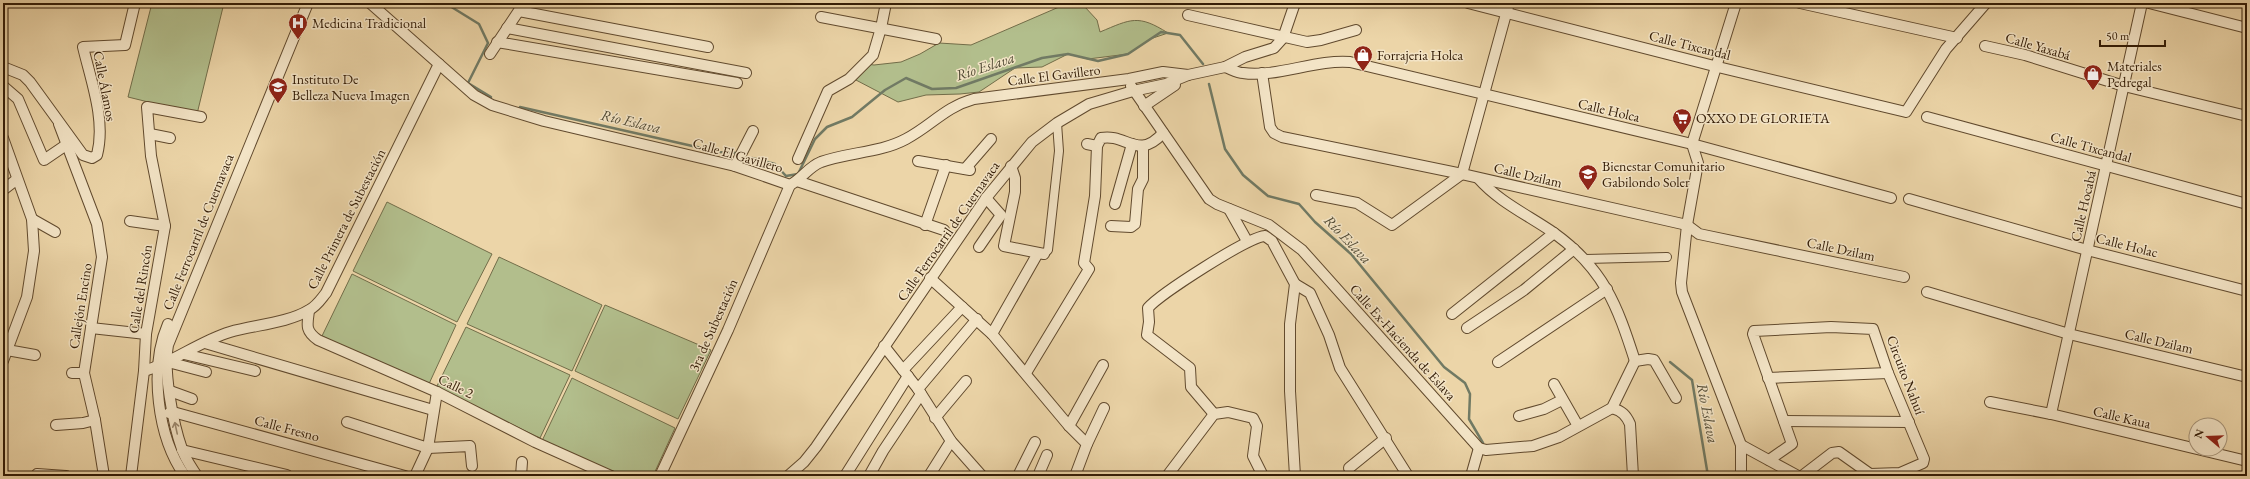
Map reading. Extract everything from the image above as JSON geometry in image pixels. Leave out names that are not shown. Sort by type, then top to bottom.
[{"type":"street","name":"Calle Álamos","points":[[3,67],[23,75],[30,82],[59,124],[83,155],[92,158],[97,155],[99,147],[97,104],[83,47],[125,45],[135,3]]},
{"type":"street","name":"Calle Ferrocarril de Cuernavaca","points":[[185,476],[174,458],[162,418],[157,367],[166,329],[301,3]]},
{"type":"street","name":"Calle Ferrocarril de Cuernavaca","points":[[198,476],[182,450],[173,412],[166,355],[172,331],[308,3]]},
{"type":"street","name":"Calle El Gavillero","points":[[370,3],[474,94],[492,105],[544,121],[735,166],[793,183],[807,169],[820,162],[892,145],[908,139],[948,109],[960,102],[1129,79],[1163,72],[1188,75]]},
{"type":"street","points":[[798,159],[828,90],[849,79],[873,55],[881,28],[886,3]]},
{"type":"street","points":[[1144,106],[1188,75],[1225,67],[1245,56],[1274,48],[1283,38],[1295,3]]},
{"type":"street","name":"Calle Tixcandal","points":[[1468,3],[1508,8],[1718,67],[1906,112],[1946,49],[1957,38]]},
{"type":"street","points":[[1736,3],[1718,67],[1692,144],[1698,163],[1687,224],[1681,273],[1682,292],[1741,445],[1741,476]]},
{"type":"street","points":[[1800,3],[1957,38],[1986,3]]},
{"type":"street","name":"Calle Hocabá","points":[[2051,414],[2142,3]]},
{"type":"street","points":[[2149,3],[2247,28]]},
{"type":"street","points":[[490,54],[520,6],[708,46]]},
{"type":"street","points":[[1316,195],[1357,203],[1392,225],[1462,174],[1508,8]]},
{"type":"street","points":[[1188,15],[1283,38],[1307,42],[1321,40],[1356,30]]},
{"type":"street","points":[[821,17],[936,39]]},
{"type":"street","points":[[507,28],[746,73]]},
{"type":"street","points":[[497,42],[737,83]]},
{"type":"street","name":"Calle Yaxabá","points":[[1985,46],[2025,55],[2124,86],[2247,116]]},
{"type":"street","name":"Calle Holca","points":[[1262,73],[1336,61],[1350,62],[1692,144],[1891,198]]},
{"type":"street","name":"Calle Primera de Subestación","points":[[144,371],[157,367],[229,332],[309,311],[318,304],[326,293],[439,64]]},
{"type":"street","points":[[1225,67],[1243,74],[1262,73]]},
{"type":"street","name":"Calle Dzilam","points":[[1262,73],[1267,118],[1274,133],[1282,137],[1462,174],[1687,224],[1699,234],[1904,277]]},
{"type":"street","name":"Calle Ferrocarril de Cuernavaca","points":[[788,476],[816,447],[986,198],[1032,142],[1058,123],[1089,104],[1133,91],[1166,84],[1188,75]]},
{"type":"street","name":"Calle Ex-Hacienda de Eslava","points":[[1129,79],[1133,91],[1209,199],[1270,226],[1302,250],[1479,448]]},
{"type":"street","points":[[3,86],[18,99],[44,160],[66,145]]},
{"type":"street","name":"Calle del Rincón","points":[[130,476],[144,371],[146,334],[165,226],[151,156],[147,107],[201,117]]},
{"type":"street","name":"Calle Tixcandal","points":[[1927,117],[2247,204]]},
{"type":"street","points":[[992,334],[1041,254],[1048,250],[1059,151],[1058,123]]},
{"type":"street","name":"Callejón Encino","points":[[59,124],[97,224],[101,240],[102,256],[84,373],[95,420],[104,476]]},
{"type":"street","points":[[735,166],[753,131]]},
{"type":"street","points":[[1026,374],[1089,269],[1084,263],[1095,196],[1097,146],[1103,138],[1143,147],[1154,142],[1163,133]]},
{"type":"street","points":[[150,134],[170,138]]},
{"type":"street","points":[[3,138],[16,180],[32,219],[34,251],[27,297],[3,361]]},
{"type":"street","points":[[918,161],[967,169],[991,139]]},
{"type":"street","points":[[1087,144],[1097,146]]},
{"type":"street","points":[[1115,204],[1132,144]]},
{"type":"street","points":[[1110,226],[1131,227],[1135,224],[1138,193],[1143,177],[1143,147]]},
{"type":"street","points":[[925,224],[946,165]]},
{"type":"street","points":[[1011,166],[1015,178],[1015,192],[1003,243],[1006,247],[1041,254]]},
{"type":"street","points":[[1471,476],[1479,448],[1486,450],[1534,446],[1559,437],[1612,408],[1635,361],[1621,320],[1608,289],[1586,259],[1554,233],[1501,200],[1478,178]]},
{"type":"street","points":[[3,190],[16,180]]},
{"type":"street","points":[[793,183],[944,230]]},
{"type":"street","name":"3ra de Subestación","points":[[660,476],[728,330],[793,183]]},
{"type":"street","points":[[979,247],[1001,215],[986,198]]},
{"type":"street","name":"Calle Holac","points":[[1909,199],[2087,250],[2247,291]]},
{"type":"street","points":[[1229,209],[1247,241]]},
{"type":"street","points":[[32,219],[55,232]]},
{"type":"street","points":[[130,221],[165,226]]},
{"type":"street","points":[[1452,314],[1554,233]]},
{"type":"street","points":[[1214,414],[1191,387],[1190,368],[1146,335],[1149,322],[1148,308],[1207,265],[1247,241],[1260,236],[1269,238],[1295,284],[1310,293],[1329,335],[1340,368],[1386,438],[1408,476]]},
{"type":"street","points":[[1467,328],[1524,290],[1574,249]]},
{"type":"street","points":[[1586,259],[1666,257]]},
{"type":"street","points":[[930,278],[992,334],[1068,426],[1087,444]]},
{"type":"street","points":[[1295,284],[1290,324],[1290,391],[1295,476]]},
{"type":"street","points":[[1498,362],[1608,289]]},
{"type":"street","name":"Calle Dzilam","points":[[1927,292],[2068,334],[2247,377]]},
{"type":"street","points":[[845,476],[905,373],[962,307]]},
{"type":"street","name":"Calle 2","points":[[309,311],[306,328],[310,335],[318,340],[437,392],[535,442],[611,476]]},
{"type":"street","points":[[869,476],[919,392],[977,319]]},
{"type":"street","name":"Circuito Nahuí","points":[[1769,460],[1792,444],[1753,334],[1754,331],[1759,329],[1869,327],[1875,332],[1888,373],[1924,459],[1919,466],[1900,473],[1870,474],[1839,452],[1832,453],[1802,476]]},
{"type":"street","points":[[91,328],[146,334]]},
{"type":"street","points":[[205,343],[434,410]]},
{"type":"street","points":[[884,346],[919,392],[951,441],[982,476]]},
{"type":"street","points":[[7,350],[35,355]]},
{"type":"street","points":[[184,354],[255,371]]},
{"type":"street","points":[[1635,361],[1648,359],[1654,360],[1676,398]]},
{"type":"street","points":[[167,362],[206,372]]},
{"type":"street","points":[[1068,426],[1103,366]]},
{"type":"street","points":[[72,373],[84,373]]},
{"type":"street","points":[[1768,378],[1888,373]]},
{"type":"street","points":[[935,418],[966,381]]},
{"type":"street","points":[[1554,384],[1578,426]]},
{"type":"street","points":[[170,391],[192,398]]},
{"type":"street","points":[[414,476],[428,448],[437,392]]},
{"type":"street","points":[[1519,416],[1544,409],[1562,400]]},
{"type":"street","name":"Calle Kaua","points":[[1990,402],[2051,414],[2247,461]]},
{"type":"street","points":[[1075,476],[1087,444],[1104,408]]},
{"type":"street","points":[[1612,408],[1623,413],[1630,424],[1633,476]]},
{"type":"street","points":[[162,418],[173,412]]},
{"type":"street","name":"Calle Fresno","points":[[173,412],[405,476]]},
{"type":"street","points":[[1167,476],[1214,414],[1228,412],[1253,418],[1257,426],[1253,456],[1263,476]]},
{"type":"street","points":[[56,425],[83,423],[95,420]]},
{"type":"street","points":[[1784,421],[1909,422]]},
{"type":"street","points":[[347,422],[428,448],[470,446],[472,466]]},
{"type":"street","points":[[1349,468],[1386,438]]},
{"type":"street","points":[[929,476],[951,441]]},
{"type":"street","points":[[1018,476],[1036,442]]},
{"type":"street","points":[[1741,445],[1798,476]]},
{"type":"street","points":[[182,450],[288,475]]},
{"type":"street","points":[[1038,476],[1048,455]]},
{"type":"street","points":[[521,476],[522,462]]},
{"type":"street","points":[[37,474],[66,476]]},
{"type":"green space","points":[[152,3],[224,3],[197,114],[128,97]]},
{"type":"green space","points":[[1084,6],[1097,20],[1100,32],[1119,24],[1134,20],[1149,23],[1168,33],[1150,39],[1128,54],[1088,59],[1068,54],[1042,67],[1015,68],[979,92],[926,95],[898,102],[854,79],[866,64],[874,65],[901,62],[920,54],[939,43],[971,45],[1059,7]]},
{"type":"green space","points":[[387,202],[492,254],[457,322],[353,271]]},
{"type":"green space","points":[[499,257],[602,305],[572,371],[467,324]]},
{"type":"green space","points":[[352,274],[456,325],[428,386],[322,336]]},
{"type":"green space","points":[[605,305],[711,350],[678,419],[575,371]]},
{"type":"green space","points":[[466,327],[570,375],[540,438],[436,388]]},
{"type":"green space","points":[[572,378],[675,428],[653,476],[615,476],[541,443]]},
{"type":"waterway","name":"Río Eslava","points":[[445,3],[479,24],[488,43],[468,83],[491,97]]},
{"type":"waterway","name":"Río Eslava","points":[[752,158],[775,164],[786,176],[798,174],[815,139],[827,127],[852,117],[885,90],[906,78],[932,89],[956,88],[1042,58],[1068,54],[1098,61],[1128,54],[1161,32],[1180,35],[1203,64]]},
{"type":"waterway","name":"Río Eslava","points":[[1209,84],[1225,149],[1243,175],[1268,196],[1299,204],[1315,222],[1351,254],[1444,367],[1465,383],[1470,394],[1469,419],[1483,443]]},
{"type":"waterway","name":"Río Eslava","points":[[520,107],[719,152],[738,153]]},
{"type":"waterway","name":"Río Eslava","points":[[1670,362],[1692,380],[1708,476]]},
{"type":"place","name":"Medicina Tradicional","points":[[298,40]]},
{"type":"place","name":"Forrajeria Holca","points":[[1363,72]]},
{"type":"place","name":"Materiales Pedregal","points":[[2093,91]]},
{"type":"place","name":"Instituto De Belleza Nueva Imagen","points":[[278,104]]},
{"type":"place","name":"OXXO DE GLORIETA","points":[[1682,135]]},
{"type":"place","name":"Bienestar Comunitario Gabilondo Soler","points":[[1588,191]]}]
